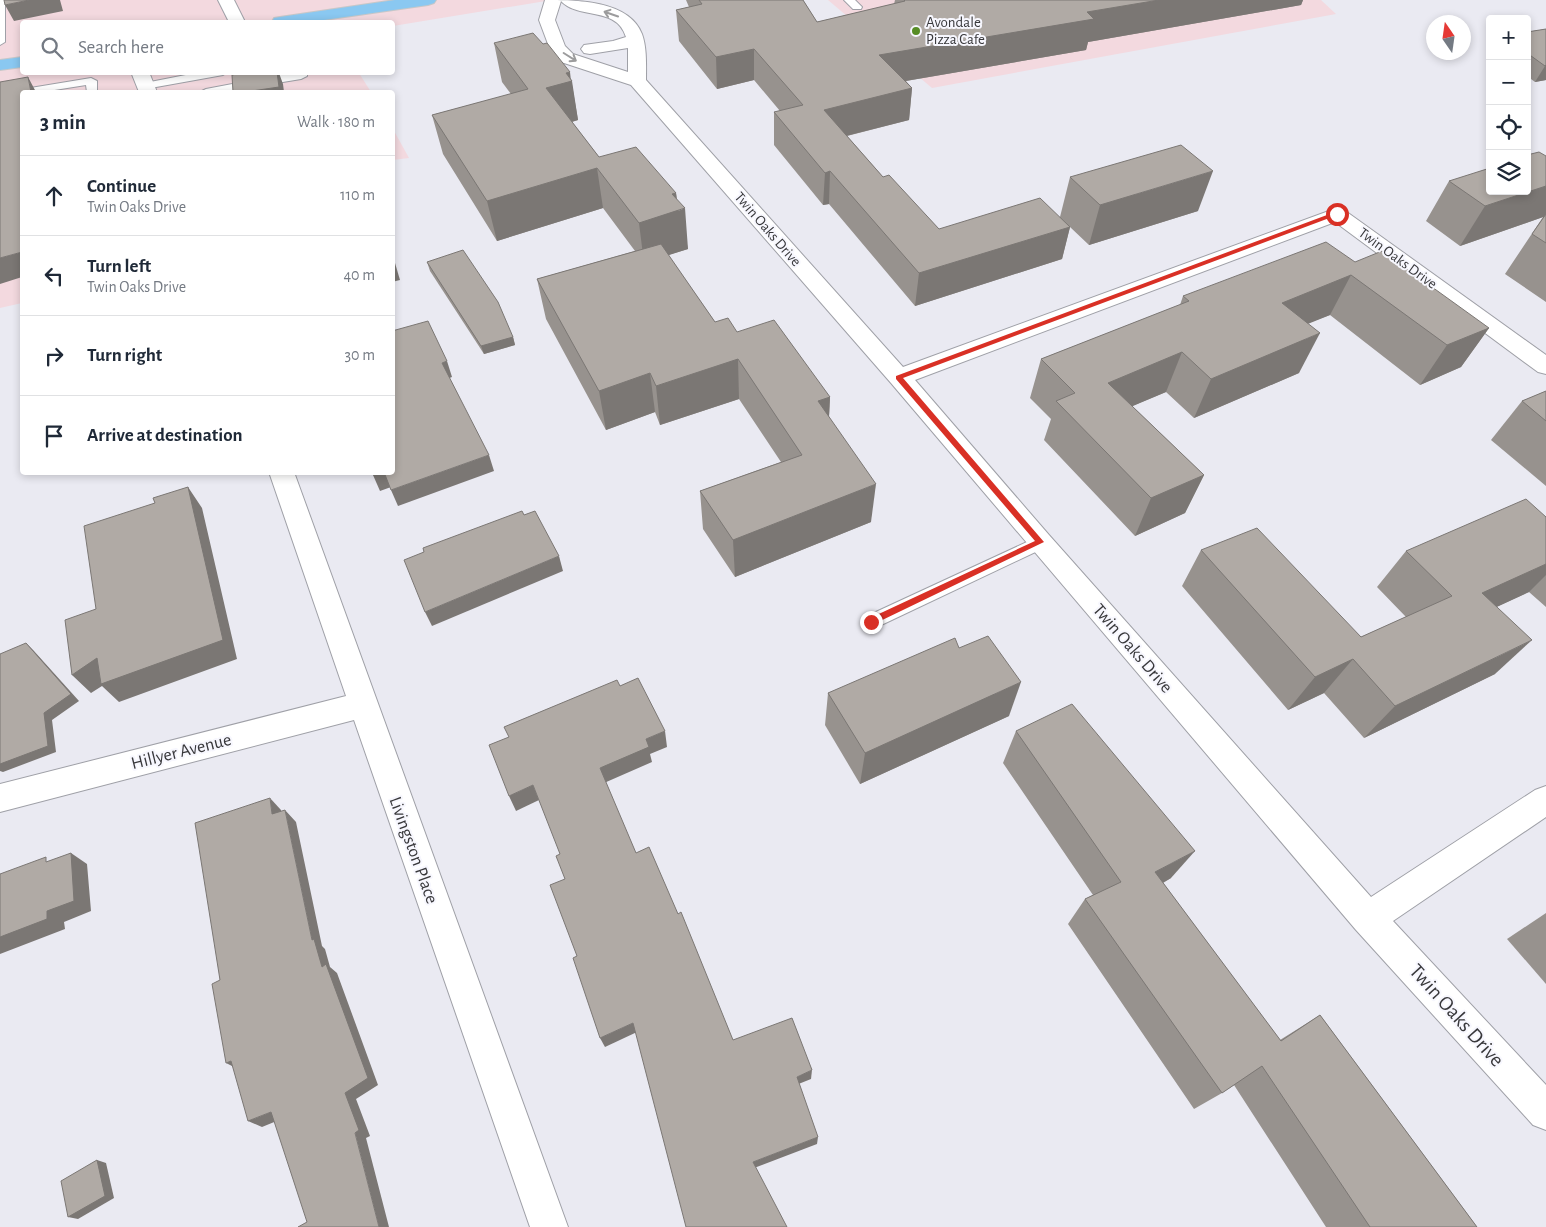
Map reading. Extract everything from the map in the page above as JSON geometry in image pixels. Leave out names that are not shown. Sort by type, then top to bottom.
[{"type":"main road","points":[[307,20],[428,0]]},
{"type":"main road","points":[[0,65],[20,62]]},
{"type":"street","points":[[226,0],[236,20]]},
{"type":"street","name":"Twin Oaks Drive","points":[[553,0],[547,20],[557,48],[567,58],[637,81],[899,377],[1040,542],[1368,918],[1546,1112]]},
{"type":"street","points":[[568,0],[581,7],[610,12],[625,19],[634,30],[637,81]]},
{"type":"street","points":[[555,38],[575,42],[590,49],[600,59],[605,70]]},
{"type":"street","points":[[590,49],[606,48],[635,39]]},
{"type":"street","name":"Twin Oaks Drive","points":[[899,377],[1337,214],[1546,366]]},
{"type":"street","name":"Livingston Place","points":[[282,475],[362,705],[549,1227]]},
{"type":"street","name":"Hillyer Avenue","points":[[0,798],[362,705]]},
{"type":"street","points":[[1368,918],[1546,800]]},
{"type":"lane","points":[[0,0],[0,42]]},
{"type":"lane","points":[[57,75],[59,86]]},
{"type":"lane","points":[[145,84],[194,75],[196,90]]},
{"type":"lane","points":[[218,90],[301,75]]},
{"type":"lane","points":[[35,90],[91,81],[92,90]]},
{"type":"lane","points":[[0,96],[20,93]]},
{"type":"lane","points":[[871,622],[1040,542]]},
{"type":"shaded area","points":[[0,0],[552,0],[395,26],[395,20],[20,20],[20,75],[360,75],[370,90],[20,90],[20,303],[0,308]]},
{"type":"shaded area","points":[[828,0],[1321,0],[1336,14],[932,88]]},
{"type":"shaded area","points":[[395,133],[409,158],[395,160]]},
{"type":"building","points":[[4,0],[29,0],[5,5]]},
{"type":"building","points":[[699,0],[803,0],[817,22],[904,0],[1159,0],[1087,12],[1094,19],[879,55],[912,88],[824,110],[883,177],[889,175],[939,229],[1040,198],[1070,227],[919,273],[830,171],[825,173],[774,112],[803,105],[754,49],[716,57],[676,10],[702,4]]},
{"type":"building","points":[[1546,29],[1545,66],[1531,56],[1531,31]]},
{"type":"building","points":[[533,33],[543,44],[547,43],[570,72],[566,73],[572,81],[546,88],[599,157],[636,147],[676,193],[672,194],[685,208],[639,223],[597,168],[487,201],[432,115],[528,89],[494,43]]},
{"type":"building","points":[[232,75],[277,75],[279,87],[259,90],[233,90]]},
{"type":"building","points":[[28,77],[31,90],[20,90],[20,253],[0,258],[0,82]]},
{"type":"building","points":[[1181,145],[1213,171],[1100,205],[1070,177]]},
{"type":"building","points":[[1539,152],[1546,156],[1546,186],[1531,191],[1531,154]]},
{"type":"building","points":[[1486,169],[1486,195],[1519,195],[1485,206],[1449,181]]},
{"type":"building","points":[[1546,214],[1546,243],[1532,234]]},
{"type":"building","points":[[1326,242],[1355,262],[1382,251],[1489,328],[1447,345],[1351,275],[1282,303],[1320,333],[1211,379],[1182,352],[1108,383],[1204,475],[1151,498],[1056,401],[1075,393],[1041,359],[1189,301],[1183,296]]},
{"type":"building","points":[[661,244],[715,322],[728,318],[737,332],[774,320],[830,397],[818,401],[876,484],[733,540],[700,491],[802,455],[738,359],[656,386],[650,373],[599,391],[537,279]]},
{"type":"building","points":[[463,250],[498,302],[513,337],[481,346],[427,262]]},
{"type":"building","points":[[428,321],[447,361],[442,363],[489,455],[391,490],[385,475],[395,475],[395,330]]},
{"type":"building","points":[[1546,391],[1546,421],[1522,401]]},
{"type":"building","points":[[188,487],[223,640],[101,684],[97,658],[72,675],[65,620],[96,609],[84,526],[155,503],[153,498]]},
{"type":"building","points":[[1526,499],[1546,517],[1546,564],[1482,593],[1532,640],[1395,706],[1353,659],[1315,677],[1201,550],[1257,528],[1361,637],[1452,596],[1406,551]]},
{"type":"building","points":[[522,511],[524,515],[535,511],[559,556],[425,612],[404,560],[424,552],[423,548]]},
{"type":"building","points":[[988,636],[1021,682],[865,753],[828,693],[955,638],[959,648]]},
{"type":"building","points":[[26,643],[71,694],[44,713],[48,746],[0,764],[0,654]]},
{"type":"building","points":[[638,678],[665,731],[646,739],[649,747],[600,768],[636,853],[649,847],[678,914],[681,912],[733,1040],[792,1018],[812,1070],[797,1077],[818,1137],[753,1162],[787,1227],[686,1227],[633,1023],[600,1038],[573,958],[577,956],[550,885],[565,879],[556,856],[560,854],[533,785],[509,796],[489,745],[509,737],[504,727],[617,680],[620,686]]},
{"type":"building","points":[[1072,704],[1195,851],[1155,872],[1281,1041],[1320,1015],[1477,1227],[1370,1227],[1262,1066],[1222,1093],[1085,899],[1121,882],[1016,731]]},
{"type":"building","points":[[270,798],[272,814],[285,810],[312,940],[314,939],[322,967],[326,964],[368,1078],[345,1093],[359,1130],[355,1133],[379,1227],[298,1227],[307,1222],[271,1112],[248,1121],[231,1061],[226,1063],[212,984],[220,980],[195,823]]},
{"type":"building","points":[[71,853],[74,901],[47,911],[47,919],[0,937],[0,874],[46,857],[46,862]]},
{"type":"building","points":[[97,1160],[105,1196],[68,1217],[61,1181]]},
{"type":"place","name":"Avondale Pizza Cafe","points":[[916,31]]},
{"type":"route","points":[[871,622],[1040,542],[899,377],[1337,214]]}]
